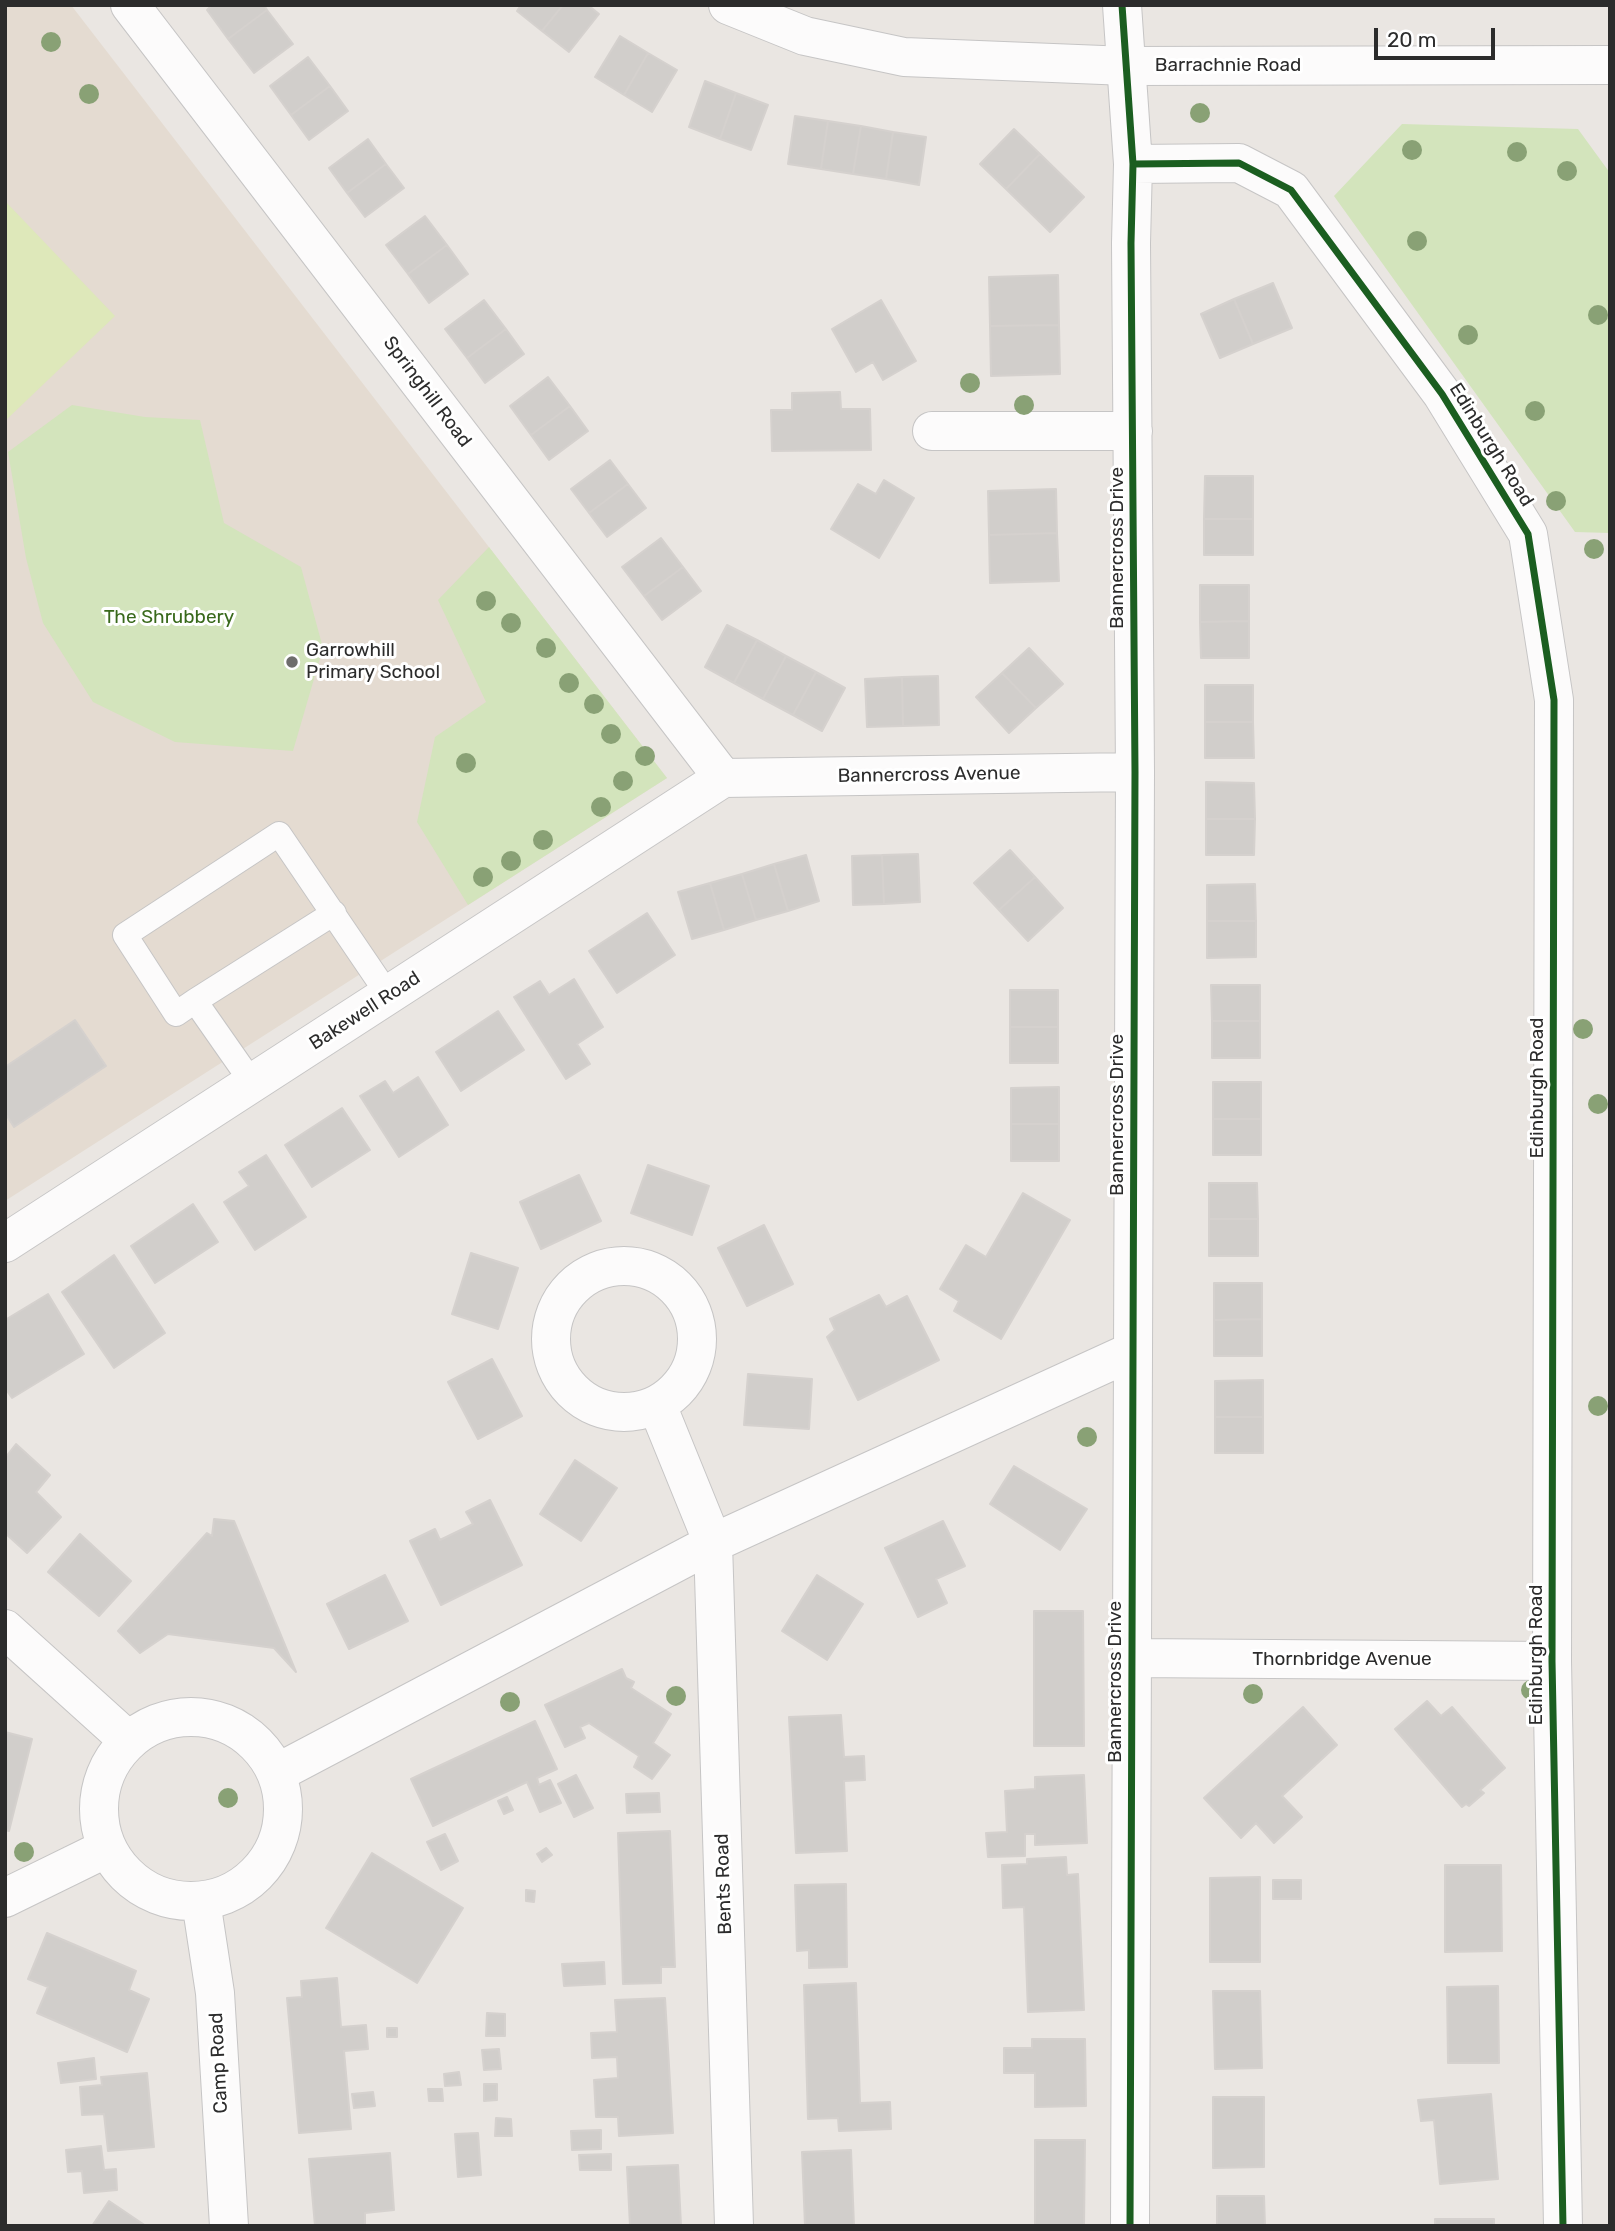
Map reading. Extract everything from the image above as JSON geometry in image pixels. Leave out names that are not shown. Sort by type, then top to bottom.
[{"type":"street","name":"Springhill Road","points":[[130,5],[723,778]]},
{"type":"street","name":"Barrachnie Road","points":[[728,5],[805,36],[904,57],[1127,66],[1610,65]]},
{"type":"street","name":"Bannercross Drive","points":[[1122,5],[1133,164],[1135,772],[1130,2226]]},
{"type":"street","name":"Edinburgh Road","points":[[1133,164],[1239,163],[1291,190],[1442,394],[1528,534],[1554,700],[1552,1661],[1563,2226]]},
{"type":"street","points":[[932,431],[1133,431]]},
{"type":"street","name":"Bannercross Avenue","points":[[723,778],[1135,772]]},
{"type":"street","name":"Bakewell Road","points":[[5,1242],[723,778]]},
{"type":"street","points":[[277,1773],[713,1543],[1133,1351]]},
{"type":"street","points":[[657,1405],[713,1543]]},
{"type":"street","name":"Bents Road","points":[[713,1543],[734,2226]]},
{"type":"street","points":[[5,1629],[129,1741]]},
{"type":"street","name":"Thornbridge Avenue","points":[[1132,1658],[1552,1661]]},
{"type":"street","points":[[211,1719],[238,1729],[253,1742],[277,1773],[283,1801],[282,1820],[271,1856],[253,1879],[229,1894],[201,1902],[172,1900],[145,1890],[123,1871],[107,1848],[100,1820],[100,1791],[111,1763],[129,1741],[153,1725],[172,1720],[211,1719]]},
{"type":"street","points":[[5,1898],[107,1848]]},
{"type":"street","name":"Camp Road","points":[[201,1902],[215,1993],[229,2226]]},
{"type":"lane","points":[[334,913],[176,1014],[125,935],[279,834],[334,913],[389,996]]},
{"type":"lane","points":[[195,1001],[253,1084]]},
{"type":"shaded area","name":"Garrowhill Primary School","points":[[5,5],[71,5],[667,778],[5,1201]]},
{"type":"green space","points":[[1402,124],[1578,129],[1610,173],[1610,533],[1575,532],[1334,196]]},
{"type":"green space","points":[[5,201],[115,316],[5,421]]},
{"type":"green space","name":"The Shrubbery","points":[[72,405],[145,417],[200,420],[224,523],[301,567],[323,648],[293,751],[175,742],[93,702],[43,623],[26,558],[8,452]]},
{"type":"green space","points":[[489,547],[667,778],[468,905],[417,822],[435,737],[486,702],[438,600]]},
{"type":"building","points":[[212,5],[264,5],[267,10],[228,39],[207,10]]},
{"type":"building","points":[[521,5],[563,5],[542,31],[517,11]]},
{"type":"building","points":[[563,5],[588,5],[599,14],[569,52],[542,31]]},
{"type":"building","points":[[267,10],[293,44],[254,73],[228,39]]},
{"type":"building","points":[[620,36],[648,53],[624,95],[595,77]]},
{"type":"building","points":[[648,53],[677,70],[652,112],[624,95]]},
{"type":"building","points":[[308,57],[330,86],[291,115],[270,86]]},
{"type":"building","points":[[705,81],[736,93],[720,139],[689,127]]},
{"type":"building","points":[[330,86],[348,111],[309,140],[291,115]]},
{"type":"building","points":[[736,93],[768,105],[751,150],[720,139]]},
{"type":"building","points":[[795,116],[828,121],[821,169],[788,164]]},
{"type":"building","points":[[828,121],[861,126],[853,174],[821,169]]},
{"type":"building","points":[[861,126],[893,132],[886,179],[853,174]]},
{"type":"building","points":[[1014,129],[1040,154],[1006,189],[980,164]]},
{"type":"building","points":[[893,132],[926,137],[919,185],[886,179]]},
{"type":"building","points":[[368,139],[386,164],[347,193],[329,168]]},
{"type":"building","points":[[1040,154],[1084,197],[1050,232],[1006,189]]},
{"type":"building","points":[[386,164],[404,188],[365,217],[347,193]]},
{"type":"building","points":[[425,216],[447,245],[408,274],[386,245]]},
{"type":"building","points":[[447,245],[468,274],[429,303],[408,274]]},
{"type":"building","points":[[1058,275],[1059,325],[990,326],[989,277]]},
{"type":"building","points":[[1273,283],[1292,328],[1253,344],[1234,299]]},
{"type":"building","points":[[1234,299],[1253,344],[1220,358],[1201,314]]},
{"type":"building","points":[[484,300],[506,329],[467,358],[445,329]]},
{"type":"building","points":[[881,300],[916,361],[883,380],[873,362],[856,372],[832,329]]},
{"type":"building","points":[[1059,325],[1060,374],[991,376],[990,326]]},
{"type":"building","points":[[506,329],[524,354],[485,383],[467,358]]},
{"type":"building","points":[[548,377],[570,406],[531,435],[510,406]]},
{"type":"building","points":[[840,392],[841,409],[870,409],[871,450],[772,451],[771,410],[792,410],[792,393]]},
{"type":"building","points":[[570,406],[588,431],[549,460],[531,435]]},
{"type":"building","points":[[610,460],[628,484],[589,513],[571,489]]},
{"type":"building","points":[[1205,476],[1253,476],[1253,519],[1204,519]]},
{"type":"building","points":[[884,480],[914,498],[879,558],[831,529],[858,484],[876,494]]},
{"type":"building","points":[[628,484],[646,508],[607,537],[589,513]]},
{"type":"building","points":[[1056,489],[1057,533],[989,535],[988,491]]},
{"type":"building","points":[[1204,519],[1253,519],[1253,555],[1204,555]]},
{"type":"building","points":[[1057,533],[1059,581],[990,583],[989,535]]},
{"type":"building","points":[[661,538],[683,567],[644,596],[622,567]]},
{"type":"building","points":[[683,567],[701,591],[662,620],[644,596]]},
{"type":"building","points":[[1200,585],[1249,585],[1249,621],[1200,622]]},
{"type":"building","points":[[1249,621],[1249,658],[1201,658],[1200,622]]},
{"type":"building","points":[[727,625],[757,640],[734,683],[705,667]]},
{"type":"building","points":[[757,640],[786,656],[763,699],[734,683]]},
{"type":"building","points":[[1029,648],[1063,684],[1036,708],[1002,673]]},
{"type":"building","points":[[786,656],[816,672],[793,715],[763,699]]},
{"type":"building","points":[[816,672],[845,688],[822,731],[793,715]]},
{"type":"building","points":[[1002,673],[1036,708],[1009,733],[976,697]]},
{"type":"building","points":[[938,676],[939,725],[903,726],[902,677]]},
{"type":"building","points":[[902,677],[903,726],[867,727],[865,679]]},
{"type":"building","points":[[1205,685],[1253,685],[1253,722],[1205,722]]},
{"type":"building","points":[[1205,722],[1253,722],[1254,758],[1205,758]]},
{"type":"building","points":[[1206,782],[1254,783],[1255,819],[1206,819]]},
{"type":"building","points":[[1206,819],[1255,819],[1254,855],[1206,855]]},
{"type":"building","points":[[1010,850],[1035,877],[999,910],[974,883]]},
{"type":"building","points":[[918,854],[920,902],[884,904],[882,855]]},
{"type":"building","points":[[806,855],[819,901],[788,911],[774,864]]},
{"type":"building","points":[[882,855],[884,904],[853,905],[852,856]]},
{"type":"building","points":[[774,864],[788,911],[756,920],[742,874]]},
{"type":"building","points":[[742,874],[756,920],[724,930],[710,883]]},
{"type":"building","points":[[1035,877],[1063,908],[1028,941],[999,910]]},
{"type":"building","points":[[710,883],[724,930],[692,939],[678,892]]},
{"type":"building","points":[[1255,884],[1256,921],[1207,921],[1207,885]]},
{"type":"building","points":[[647,913],[675,955],[617,993],[589,951]]},
{"type":"building","points":[[1207,921],[1256,921],[1256,957],[1207,958]]},
{"type":"building","points":[[574,979],[603,1027],[577,1044],[590,1064],[566,1079],[514,997],[540,981],[549,995]]},
{"type":"building","points":[[1211,985],[1260,985],[1260,1021],[1212,1021]]},
{"type":"building","points":[[1010,990],[1058,990],[1058,1027],[1010,1027]]},
{"type":"building","points":[[498,1011],[524,1050],[461,1091],[436,1052]]},
{"type":"building","points":[[75,1020],[106,1066],[14,1127],[5,1113],[5,1067]]},
{"type":"building","points":[[1212,1021],[1260,1021],[1260,1058],[1212,1058]]},
{"type":"building","points":[[1010,1027],[1058,1027],[1058,1063],[1010,1063]]},
{"type":"building","points":[[418,1077],[448,1125],[399,1157],[360,1096],[385,1081],[393,1093]]},
{"type":"building","points":[[1213,1082],[1261,1082],[1261,1119],[1213,1119]]},
{"type":"building","points":[[1059,1087],[1059,1124],[1011,1124],[1011,1088]]},
{"type":"building","points":[[342,1108],[370,1150],[312,1187],[285,1145]]},
{"type":"building","points":[[1213,1119],[1261,1119],[1261,1155],[1213,1155]]},
{"type":"building","points":[[1011,1124],[1059,1124],[1059,1161],[1011,1161]]},
{"type":"building","points":[[266,1155],[306,1217],[255,1250],[224,1202],[249,1186],[239,1172]]},
{"type":"building","points":[[648,1165],[709,1186],[692,1235],[631,1213]]},
{"type":"building","points":[[579,1175],[601,1221],[541,1249],[520,1202]]},
{"type":"building","points":[[1209,1183],[1257,1183],[1258,1219],[1209,1219]]},
{"type":"building","points":[[1023,1193],[1070,1220],[1001,1339],[954,1311],[959,1301],[940,1289],[966,1245],[986,1257]]},
{"type":"building","points":[[193,1204],[218,1242],[155,1283],[131,1246]]},
{"type":"building","points":[[1209,1219],[1258,1219],[1258,1256],[1209,1256]]},
{"type":"building","points":[[764,1225],[793,1284],[747,1306],[718,1248]]},
{"type":"building","points":[[471,1253],[518,1268],[498,1329],[452,1314]]},
{"type":"building","points":[[114,1255],[165,1333],[114,1368],[62,1292]]},
{"type":"building","points":[[1214,1283],[1262,1283],[1262,1319],[1214,1320]]},
{"type":"building","points":[[48,1294],[84,1354],[12,1398],[5,1388],[5,1320]]},
{"type":"building","points":[[879,1295],[886,1307],[907,1296],[939,1360],[858,1400],[827,1337],[835,1330],[830,1319]]},
{"type":"building","points":[[1262,1319],[1262,1356],[1214,1356],[1214,1320]]},
{"type":"building","points":[[492,1359],[522,1416],[478,1439],[448,1382]]},
{"type":"building","points":[[748,1374],[812,1379],[809,1429],[744,1425]]},
{"type":"building","points":[[1263,1380],[1263,1417],[1215,1417],[1215,1381]]},
{"type":"building","points":[[1215,1417],[1263,1417],[1263,1453],[1215,1453]]},
{"type":"building","points":[[16,1444],[50,1475],[36,1492],[61,1517],[27,1553],[5,1533],[5,1458]]},
{"type":"building","points":[[575,1460],[617,1488],[581,1541],[540,1514]]},
{"type":"building","points":[[1014,1466],[1087,1509],[1060,1550],[990,1504]]},
{"type":"building","points":[[490,1500],[522,1565],[441,1605],[410,1541],[435,1529],[440,1540],[473,1524],[466,1512]]},
{"type":"building","points":[[214,1519],[234,1521],[296,1672],[274,1648],[168,1634],[140,1653],[118,1631],[207,1533],[212,1536]]},
{"type":"building","points":[[943,1521],[965,1566],[936,1579],[947,1603],[918,1617],[885,1548]]},
{"type":"building","points":[[80,1534],[131,1581],[99,1616],[48,1572]]},
{"type":"building","points":[[385,1575],[408,1621],[349,1649],[327,1604]]},
{"type":"building","points":[[817,1575],[863,1604],[827,1660],[782,1631]]},
{"type":"building","points":[[1034,1611],[1083,1611],[1084,1746],[1034,1746]]},
{"type":"building","points":[[622,1669],[626,1678],[634,1682],[631,1688],[671,1714],[653,1743],[670,1755],[652,1779],[634,1767],[639,1756],[589,1723],[580,1727],[585,1738],[565,1747],[545,1705]]},
{"type":"building","points":[[1427,1701],[1441,1716],[1452,1707],[1505,1768],[1480,1790],[1484,1793],[1469,1806],[1466,1804],[1462,1807],[1395,1729]]},
{"type":"building","points":[[1303,1707],[1337,1745],[1282,1796],[1302,1817],[1274,1843],[1256,1823],[1241,1838],[1204,1798]]},
{"type":"building","points":[[841,1715],[844,1757],[864,1756],[865,1780],[844,1781],[847,1851],[796,1853],[789,1717]]},
{"type":"building","points":[[535,1721],[557,1769],[537,1778],[539,1785],[550,1780],[561,1803],[540,1812],[527,1782],[433,1826],[411,1779]]},
{"type":"building","points":[[5,1732],[32,1739],[9,1831],[5,1830]]},
{"type":"building","points":[[576,1775],[593,1808],[574,1817],[558,1784]]},
{"type":"building","points":[[1084,1775],[1087,1843],[1035,1845],[1035,1834],[1025,1834],[1025,1856],[988,1857],[986,1833],[1007,1832],[1005,1791],[1035,1789],[1035,1777]]},
{"type":"building","points":[[659,1793],[660,1812],[627,1813],[626,1794]]},
{"type":"building","points":[[507,1797],[513,1810],[504,1814],[498,1801]]},
{"type":"building","points":[[670,1831],[675,1967],[661,1967],[661,1983],[623,1984],[618,1833]]},
{"type":"building","points":[[445,1834],[458,1861],[441,1870],[427,1842]]},
{"type":"building","points":[[546,1848],[552,1855],[542,1862],[537,1854]]},
{"type":"building","points":[[372,1853],[463,1908],[417,1983],[326,1928]]},
{"type":"building","points":[[1066,1857],[1067,1875],[1078,1874],[1084,2010],[1028,2012],[1024,1907],[1003,1908],[1002,1865],[1027,1864],[1027,1859]]},
{"type":"building","points":[[1445,1865],[1501,1865],[1502,1951],[1445,1952]]},
{"type":"building","points":[[1260,1877],[1260,1962],[1210,1962],[1210,1878]]},
{"type":"building","points":[[1273,1880],[1301,1880],[1301,1899],[1273,1899]]},
{"type":"building","points":[[846,1884],[847,1967],[809,1968],[809,1950],[797,1951],[795,1885]]},
{"type":"building","points":[[526,1890],[535,1891],[534,1902],[526,1901]]},
{"type":"building","points":[[47,1933],[136,1971],[129,1990],[149,1999],[127,2052],[37,2013],[48,1987],[28,1979]]},
{"type":"building","points":[[604,1962],[605,1984],[564,1986],[562,1964]]},
{"type":"building","points":[[337,1978],[341,2027],[366,2025],[368,2049],[344,2051],[351,2129],[299,2133],[287,1998],[302,1997],[301,1981]]},
{"type":"building","points":[[856,1983],[860,2103],[890,2102],[891,2129],[839,2131],[838,2118],[808,2119],[804,1985]]},
{"type":"building","points":[[1498,1986],[1499,2063],[1448,2063],[1447,1987]]},
{"type":"building","points":[[1213,1991],[1260,1991],[1262,2068],[1215,2069]]},
{"type":"building","points":[[665,1998],[673,2133],[619,2136],[618,2117],[596,2117],[594,2080],[618,2078],[617,2057],[592,2058],[591,2033],[617,2032],[615,2000]]},
{"type":"building","points":[[487,2013],[505,2014],[505,2036],[486,2036]]},
{"type":"building","points":[[387,2028],[397,2028],[397,2037],[387,2037]]},
{"type":"building","points":[[1032,2039],[1085,2039],[1086,2106],[1035,2107],[1035,2073],[1004,2073],[1004,2048],[1032,2048]]},
{"type":"building","points":[[499,2049],[501,2069],[484,2070],[482,2050]]},
{"type":"building","points":[[94,2058],[96,2079],[61,2083],[58,2063]]},
{"type":"building","points":[[459,2072],[461,2085],[445,2086],[444,2074]]},
{"type":"building","points":[[147,2073],[154,2147],[108,2151],[104,2114],[82,2115],[80,2087],[102,2085],[101,2077]]},
{"type":"building","points":[[484,2084],[497,2084],[497,2100],[484,2101]]},
{"type":"building","points":[[428,2089],[442,2089],[443,2101],[429,2101]]},
{"type":"building","points":[[373,2092],[375,2106],[354,2108],[352,2094]]},
{"type":"building","points":[[1491,2094],[1498,2179],[1440,2184],[1434,2120],[1421,2121],[1418,2100]]},
{"type":"building","points":[[1213,2097],[1264,2097],[1264,2167],[1213,2168]]},
{"type":"building","points":[[496,2118],[511,2119],[512,2136],[495,2136]]},
{"type":"building","points":[[601,2130],[601,2149],[572,2150],[571,2131]]},
{"type":"building","points":[[478,2133],[481,2175],[458,2177],[455,2134]]},
{"type":"building","points":[[1035,2140],[1085,2140],[1084,2226],[1035,2226]]},
{"type":"building","points":[[101,2146],[104,2170],[116,2169],[117,2190],[84,2193],[82,2171],[68,2172],[66,2150]]},
{"type":"building","points":[[851,2150],[854,2226],[805,2226],[802,2152]]},
{"type":"building","points":[[390,2153],[394,2210],[365,2213],[365,2226],[315,2226],[309,2159]]},
{"type":"building","points":[[611,2154],[611,2170],[580,2170],[579,2155]]},
{"type":"building","points":[[678,2165],[681,2226],[630,2226],[627,2167]]},
{"type":"building","points":[[1217,2196],[1264,2196],[1265,2226],[1217,2226]]},
{"type":"building","points":[[109,2201],[146,2226],[92,2226]]},
{"type":"building","points":[[1435,2219],[1494,2219],[1494,2226],[1435,2226]]},
{"type":"cycle path","points":[[1122,5],[1133,164],[1131,243],[1135,772],[1130,2226]]},
{"type":"cycle path","points":[[1133,164],[1239,163],[1291,190],[1442,394],[1528,534],[1554,700],[1552,1661],[1563,2226]]},
{"type":"place","name":"Garrowhill Primary School","points":[[292,662]]}]
